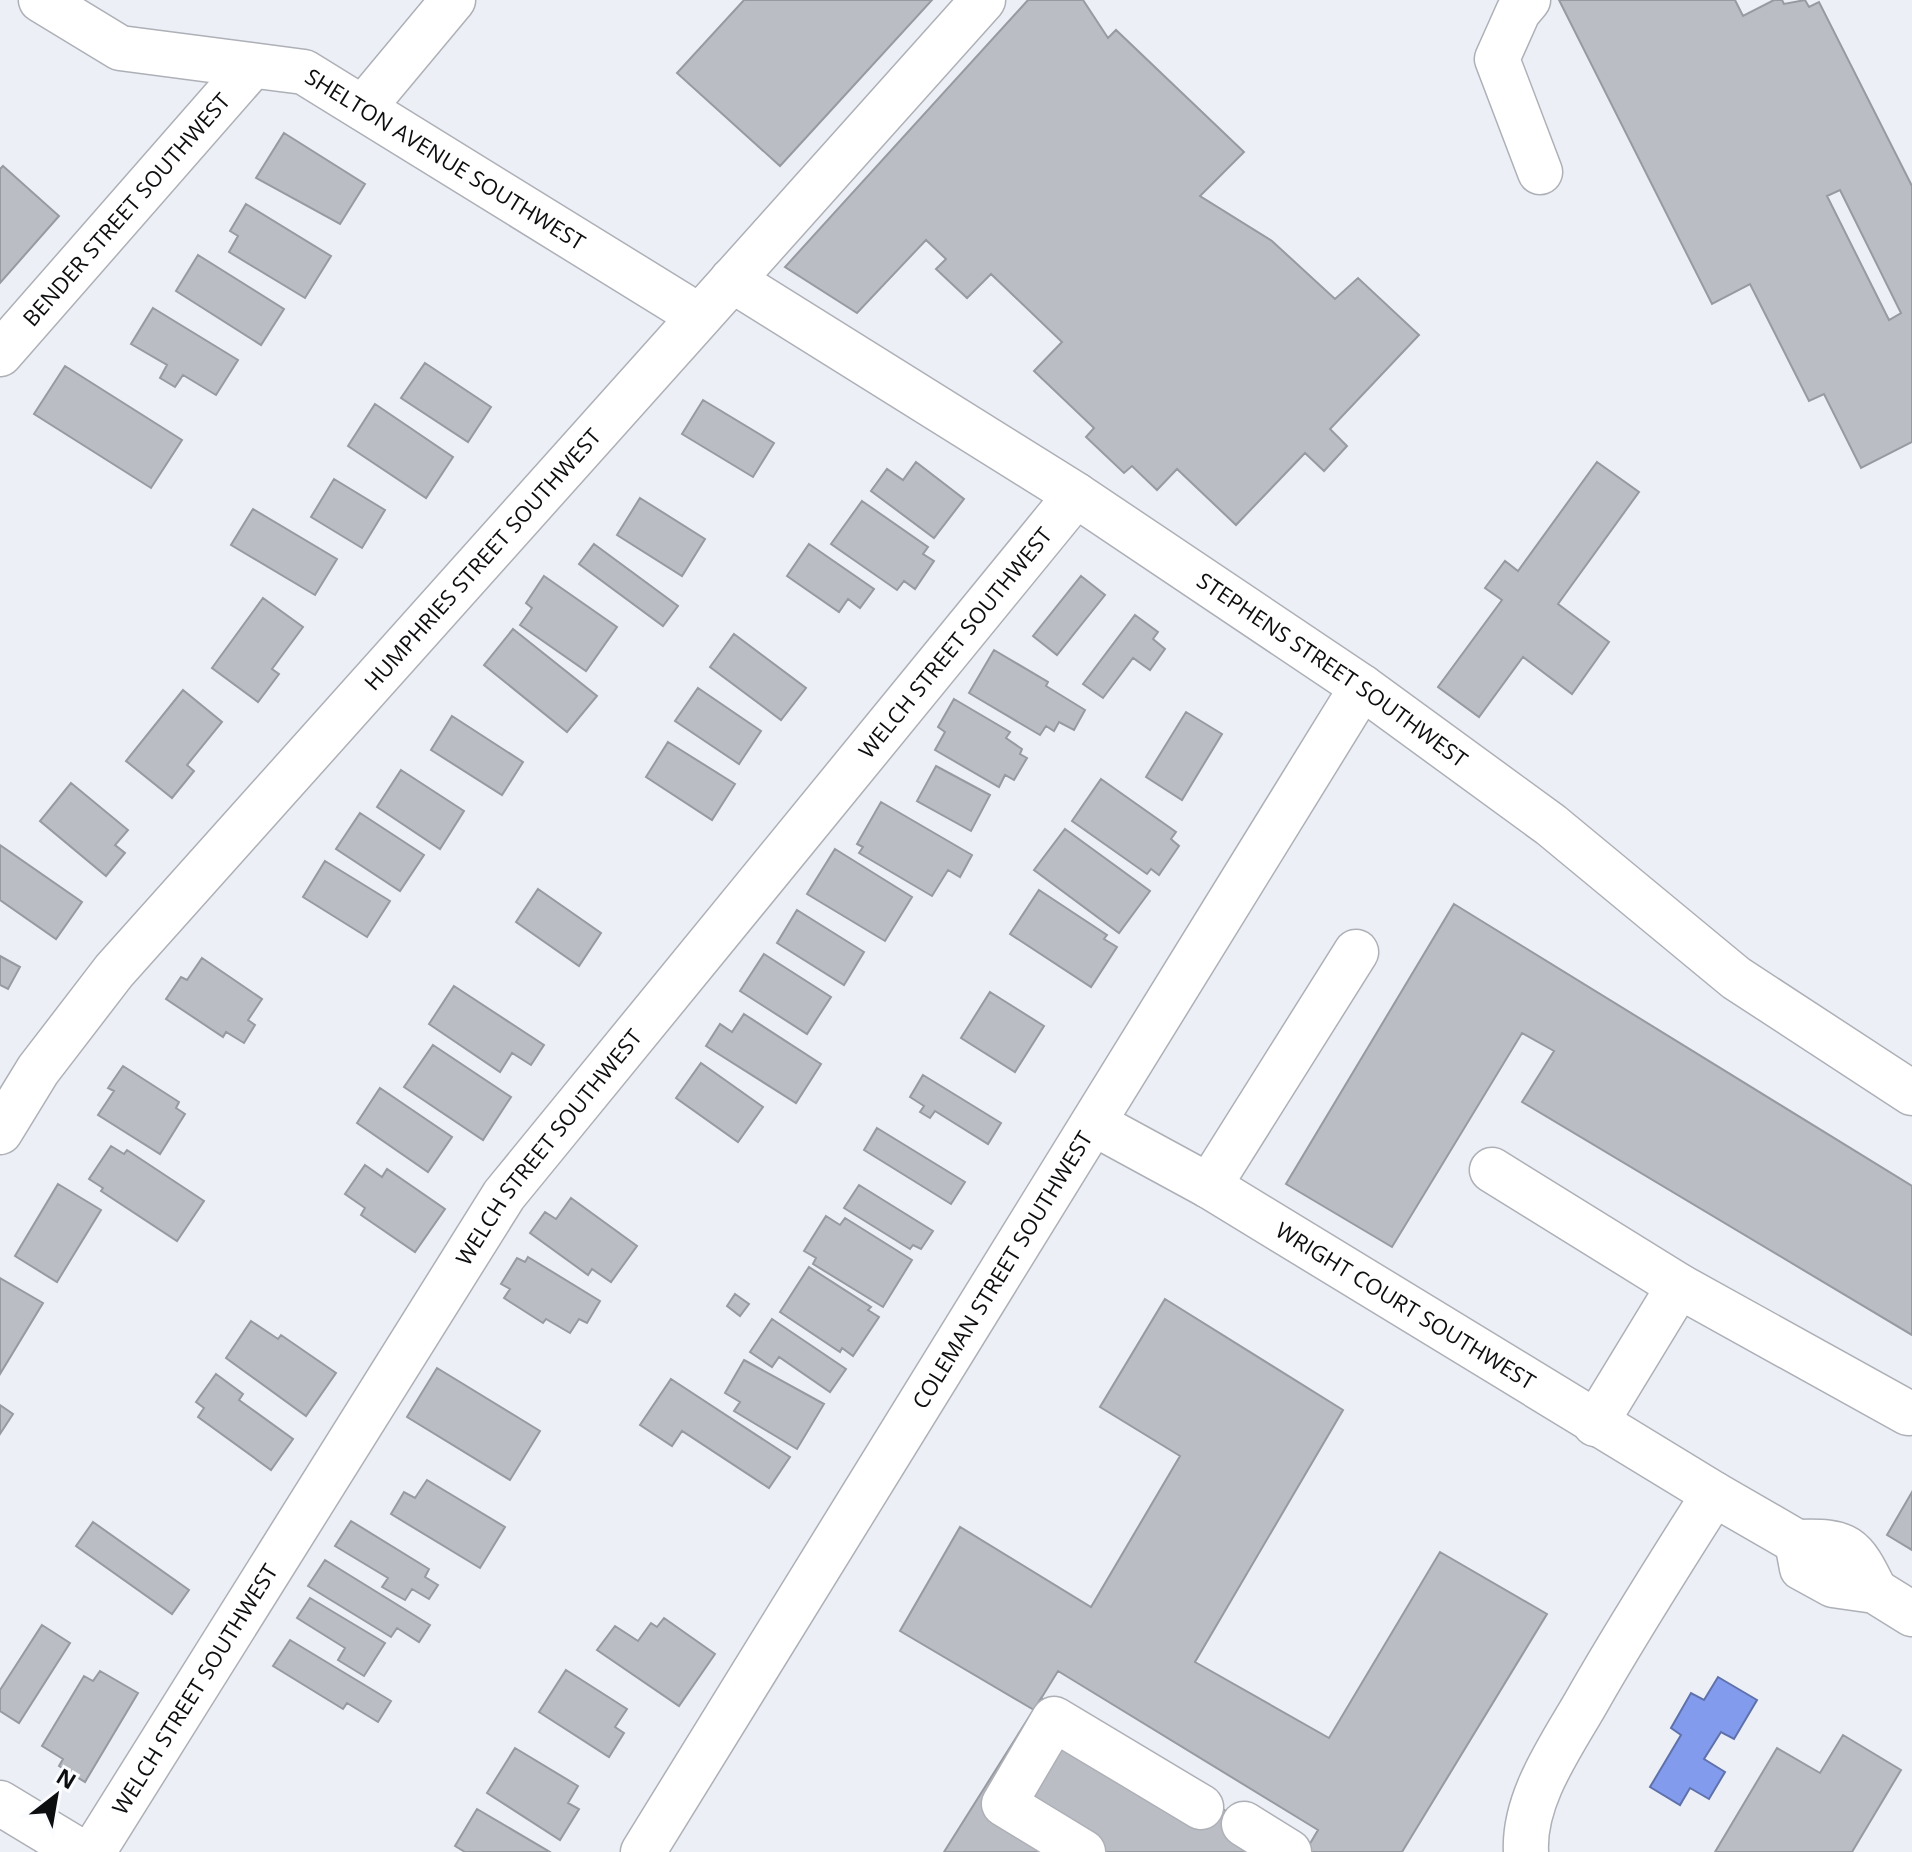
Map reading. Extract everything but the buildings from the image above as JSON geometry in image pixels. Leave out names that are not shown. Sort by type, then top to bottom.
[{"type":"street","name":"SHELTON AVENUE SOUTHWEST","points":[[41,0],[120,48],[304,72],[699,316]]},
{"type":"street","points":[[363,108],[453,0]]},
{"type":"street","name":"HUMPHRIES STREET SOUTHWEST","points":[[0,1132],[38,1070],[114,971],[983,0]]},
{"type":"street","points":[[1528,0],[1518,12],[1497,59],[1540,172]]},
{"type":"street","name":"BENDER STREET SOUTHWEST","points":[[0,354],[252,66]]},
{"type":"street","name":"STEPHENS STREET SOUTHWEST","points":[[732,280],[1076,495],[1362,687],[1551,825],[1736,978],[1912,1093]]},
{"type":"street","name":"WELCH STREET SOUTHWEST","points":[[93,1852],[504,1195],[1076,495]]},
{"type":"street","name":"COLEMAN STREET SOUTHWEST","points":[[643,1852],[1362,687]]},
{"type":"street","points":[[1209,1186],[1356,952]]},
{"type":"street","name":"WRIGHT COURT SOUTHWEST","points":[[1095,1124],[1209,1186],[1595,1424],[1797,1542],[1802,1568],[1833,1585],[1875,1591],[1912,1614]]},
{"type":"street","points":[[1492,1170],[1679,1286],[1908,1413]]},
{"type":"street","points":[[1595,1424],[1679,1286]]},
{"type":"street","points":[[1526,1852],[1534,1803],[1559,1751],[1637,1614],[1714,1494]]},
{"type":"street","points":[[1083,1852],[1004,1804],[1054,1719],[1201,1807]]},
{"type":"street","points":[[0,1803],[81,1852]]},
{"type":"street","points":[[1244,1824],[1289,1852]]},
{"type":"water","points":[[1718,1677],[1757,1700],[1734,1739],[1721,1732],[1704,1759],[1725,1772],[1709,1799],[1690,1788],[1680,1805],[1650,1787],[1681,1735],[1671,1728],[1691,1693],[1704,1700]]}]
